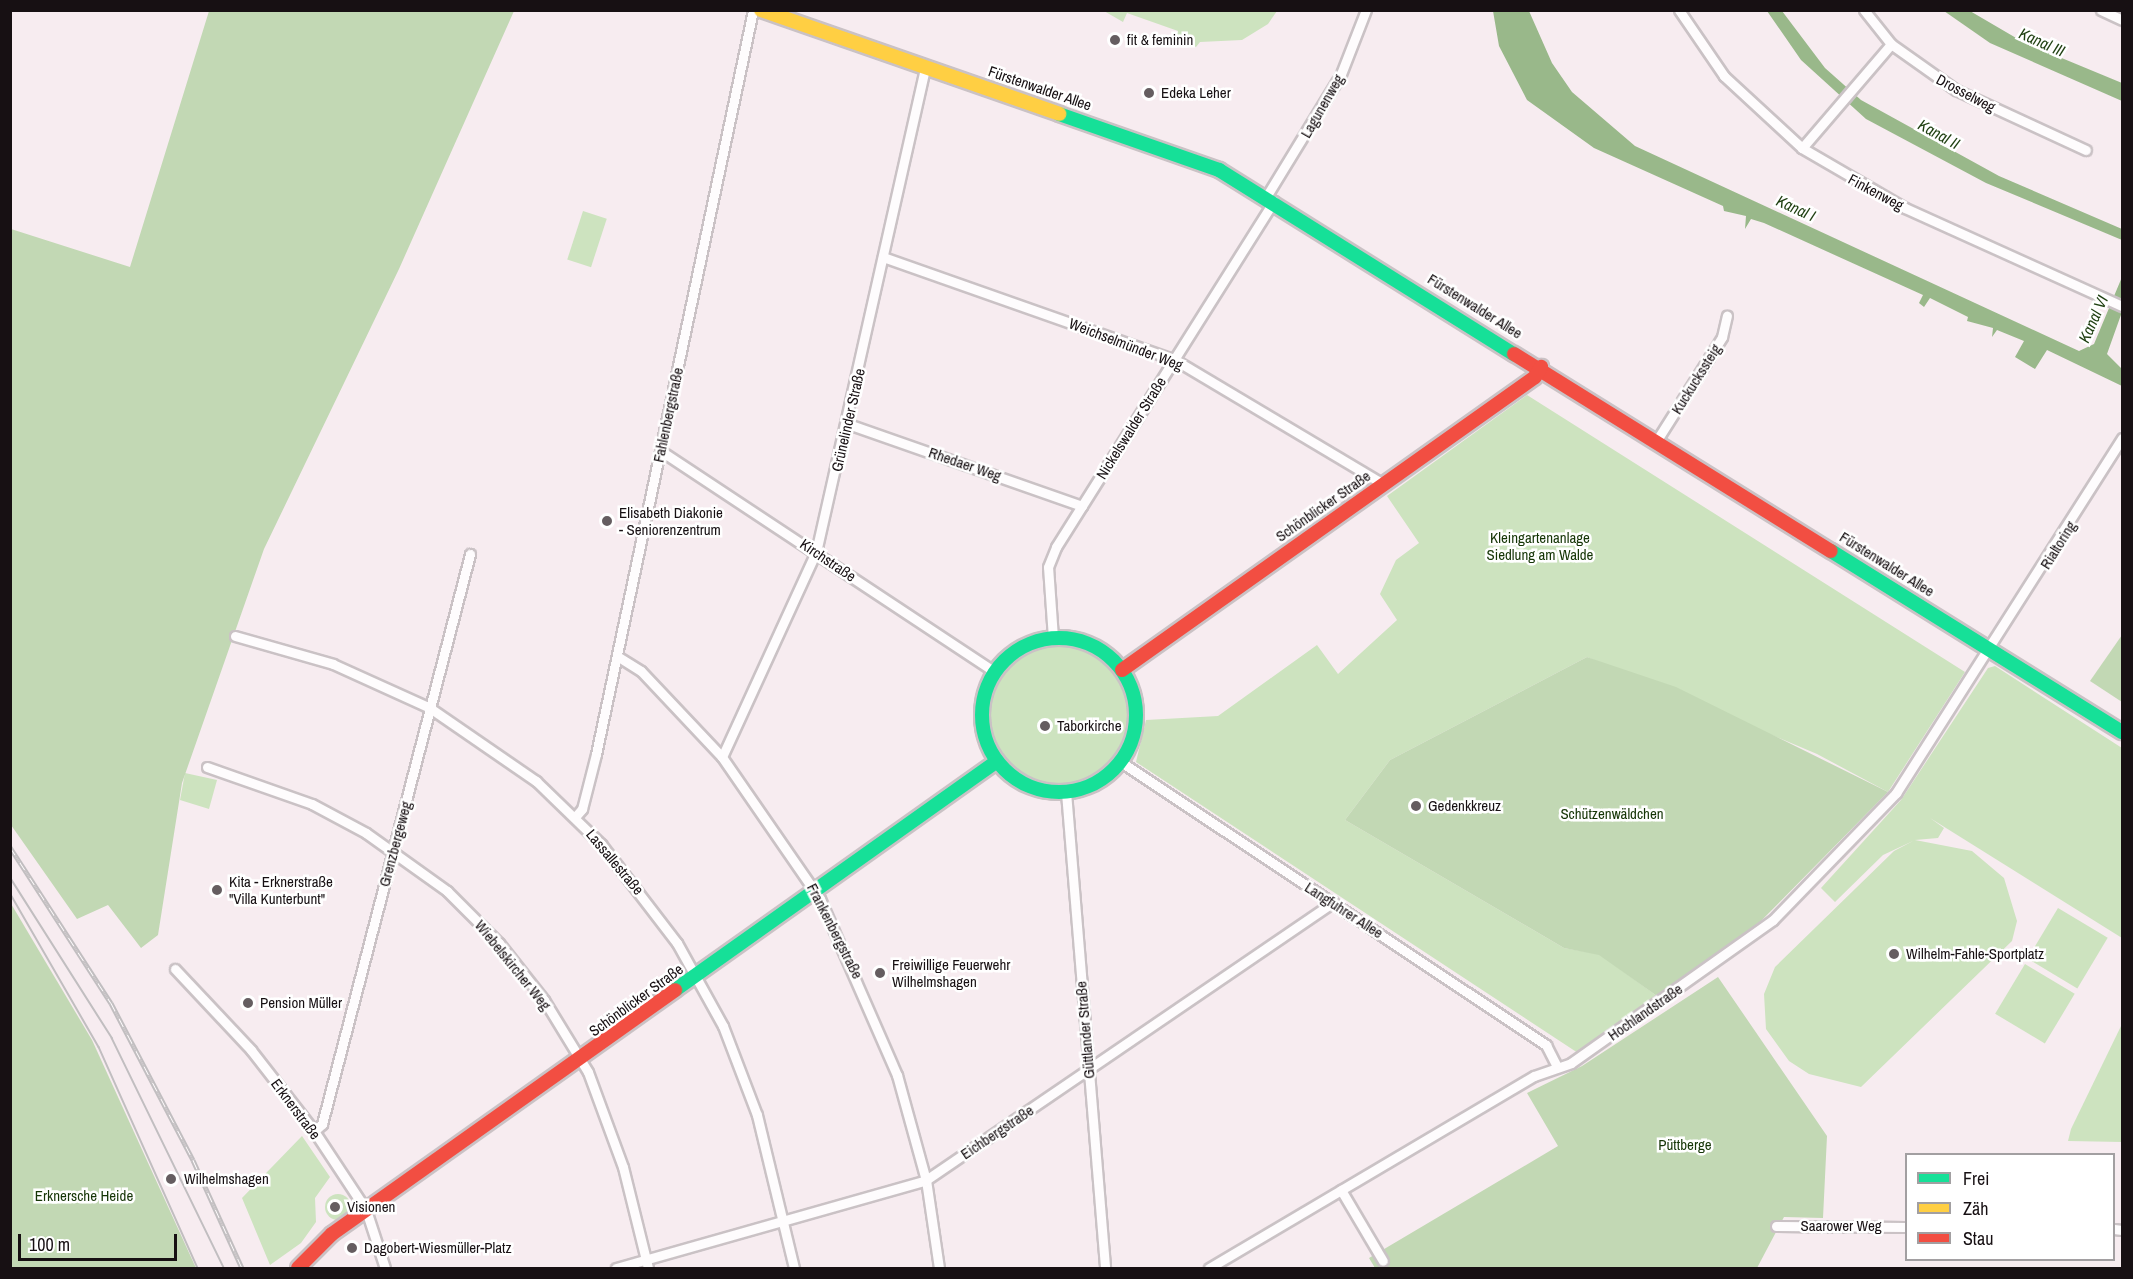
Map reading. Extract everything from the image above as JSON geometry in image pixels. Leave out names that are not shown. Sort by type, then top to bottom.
[{"type":"street","name":"Fahlenbergstraße","points":[[575,817],[582,809],[617,656],[753,10]]},
{"type":"street","name":"Fürstenwalder Allee","points":[[761,10],[1163,149],[1270,199],[2122,732]]},
{"type":"street","name":"Lagunenweg","points":[[1270,199],[1341,74],[1366,10]]},
{"type":"street","name":"Finkenweg","points":[[1679,10],[1724,76],[1802,148],[1905,208],[2122,306]]},
{"type":"street","name":"Drosselweg","points":[[1864,10],[1891,44],[1956,90],[2086,150]]},
{"type":"street","points":[[2101,10],[2122,20]]},
{"type":"street","points":[[1802,148],[1891,44]]},
{"type":"street","name":"Grünelinder Straße","points":[[722,757],[816,552],[848,424],[925,67]]},
{"type":"street","name":"Nickelswalder Straße","points":[[1053,638],[1048,567],[1082,506],[1174,360],[1270,199]]},
{"type":"street","name":"Weichselmünder Weg","points":[[883,257],[1174,360],[1383,484]]},
{"type":"street","name":"Kuckuckssteig","points":[[1657,440],[1722,337],[1727,316]]},
{"type":"street","name":"Schönblicker Straße","points":[[1122,670],[1534,377],[1541,367]]},
{"type":"street","name":"Rhedaer Weg","points":[[848,424],[1082,506]]},
{"type":"street","name":"Rialtoring","points":[[1991,650],[2112,458],[2122,438]]},
{"type":"street","name":"Kirchstraße","points":[[661,451],[995,672]]},
{"type":"street","points":[[2112,458],[2122,463]]},
{"type":"street","name":"Grenzbergeweg","points":[[314,1131],[321,1124],[470,554]]},
{"type":"street","name":"Lassallestraße","points":[[235,636],[333,664],[430,708],[504,756],[575,817],[655,910],[697,976],[744,1078],[786,1221],[794,1269]]},
{"type":"street","points":[[1053,638],[1095,648],[1122,670],[1131,686],[1136,724],[1121,762],[1096,783],[1066,792],[1034,788],[997,761],[983,720],[995,672],[1019,651],[1053,638]]},
{"type":"street","name":"Hochlandstraße","points":[[1209,1269],[1341,1190],[1557,1067],[1579,1057],[1773,920],[1896,793],[1991,650]]},
{"type":"street","name":"Frankenbergstraße","points":[[617,656],[641,671],[722,757],[816,891],[884,1038],[926,1180],[939,1269]]},
{"type":"street","name":"Schönblicker Straße","points":[[298,1269],[332,1234],[581,1060],[997,761]]},
{"type":"street","name":"Langfuhrer Allee","points":[[1121,762],[1546,1045],[1557,1067]]},
{"type":"street","name":"Wiebelskircher Weg","points":[[207,766],[312,804],[393,850],[447,891],[499,943],[581,1060],[623,1167],[647,1264]]},
{"type":"street","name":"Güttlander Straße","points":[[1066,792],[1105,1269]]},
{"type":"street","name":"Eichbergstraße","points":[[616,1269],[647,1264],[926,1180],[1333,902]]},
{"type":"street","name":"Erknerstraße","points":[[174,969],[251,1050],[314,1131],[366,1210],[385,1269]]},
{"type":"street","points":[[1341,1190],[1383,1261]]},
{"type":"street","name":"Saarower Weg","points":[[1776,1226],[1905,1227]]},
{"type":"green space","points":[[209,11],[514,11],[399,269],[264,549],[182,783],[158,935],[141,948],[108,905],[77,919],[11,825],[11,229],[130,267]]},
{"type":"green space","points":[[1104,11],[1277,11],[1268,24],[1242,40],[1200,42],[1196,47],[1175,39],[1178,31],[1127,13],[1123,22]]},
{"type":"green space","points":[[583,211],[607,219],[591,267],[567,260]]},
{"type":"green space","name":"Kleingartenanlage Siedlung am Walde","points":[[1527,395],[1965,672],[1888,792],[1817,754],[1587,657],[1390,760],[1345,820],[1564,948],[1599,954],[1657,996],[1578,1053],[1136,762],[1146,720],[1218,716],[1317,645],[1338,674],[1397,620],[1380,594],[1396,560],[1419,543],[1387,496]]},
{"type":"green space","points":[[2122,635],[2122,702],[2090,681]]},
{"type":"green space","points":[[1059,646],[1086,652],[1098,658],[1108,667],[1117,677],[1123,689],[1129,716],[1123,743],[1117,755],[1108,765],[1098,774],[1086,780],[1059,786],[1032,780],[1020,774],[1010,765],[1001,755],[995,743],[989,716],[995,689],[1001,677],[1010,667],[1020,658],[1032,652]]},
{"type":"green space","name":"Schützenwäldchen","points":[[1587,657],[1676,687],[1888,792],[1756,926],[1657,996],[1599,955],[1564,948],[1345,820],[1390,760]]},
{"type":"green space","points":[[1995,666],[2122,748],[2122,938],[1930,818],[1944,828],[1938,838],[1915,840],[1972,851],[2004,878],[2017,921],[2012,941],[1861,1087],[1809,1074],[1789,1061],[1766,1029],[1764,994],[1775,967],[1894,851],[1913,841],[1883,855],[1835,902],[1821,888],[1901,800],[1988,668]]},
{"type":"green space","points":[[185,773],[217,780],[209,809],[180,800]]},
{"type":"green space","name":"Erknersche Heide","points":[[10,902],[92,1040],[196,1268],[11,1268]]},
{"type":"green space","points":[[2058,908],[2108,938],[2077,988],[2028,959]]},
{"type":"green space","points":[[2025,964],[2075,994],[2045,1044],[1995,1014]]},
{"type":"green space","name":"Püttberge","points":[[1718,977],[1827,1136],[1823,1218],[1784,1217],[1757,1268],[1375,1268],[1369,1258],[1558,1146],[1527,1093],[1582,1066]]},
{"type":"green space","points":[[2122,1024],[2122,1142],[2068,1141],[2071,1129]]},
{"type":"green space","points":[[302,1136],[330,1177],[315,1198],[316,1222],[301,1243],[270,1265],[242,1198]]},
{"type":"green space","points":[[338,1194],[348,1197],[351,1207],[348,1217],[338,1220],[328,1217],[325,1207],[328,1197]]},
{"type":"shaded area","points":[[1493,11],[1529,11],[1552,63],[1572,92],[1635,146],[2079,351],[2094,344],[2122,277],[2122,312],[2107,354],[2122,369],[2122,386],[2047,350],[2035,369],[2015,357],[2024,341],[1997,330],[1992,337],[1993,328],[1967,321],[1968,317],[1930,298],[1924,307],[1919,303],[1923,295],[1764,223],[1751,219],[1745,229],[1746,216],[1724,211],[1723,206],[1594,148],[1527,100],[1499,46]]},
{"type":"shaded area","points":[[1767,11],[1782,11],[1825,68],[1861,100],[1999,176],[2122,229],[2122,240],[1986,183],[1866,119],[1801,60]]},
{"type":"shaded area","points":[[1944,11],[1970,11],[2023,42],[2122,83],[2122,101],[1990,43]]},
{"type":"tram line","points":[[10,877],[112,1038],[224,1268]]},
{"type":"tram line","points":[[10,893],[99,1047],[198,1268]]},
{"type":"railway","points":[[10,847],[111,1003],[193,1160],[242,1268]]},
{"type":"traffic: fast","points":[[1059,114],[1219,170],[1514,354]]},
{"type":"traffic: fast","points":[[1831,551],[2122,732]]},
{"type":"traffic: fast","points":[[1059,638],[1088,644],[1102,651],[1113,661],[1123,672],[1130,686],[1136,715],[1130,744],[1123,758],[1113,769],[1102,779],[1088,786],[1059,792],[1030,786],[1016,779],[1005,769],[995,758],[988,744],[982,715],[988,686],[995,672],[1005,661],[1016,651],[1030,644],[1059,638]]},
{"type":"traffic: fast","points":[[675,990],[997,761]]},
{"type":"traffic: slow","points":[[761,10],[1059,114]]},
{"type":"traffic: jam","points":[[1514,354],[1831,551]]},
{"type":"traffic: jam","points":[[1122,670],[1535,377],[1541,367]]},
{"type":"traffic: jam","points":[[298,1268],[332,1234],[675,990]]},
{"type":"place","name":"fit & feminin","points":[[1115,40]]},
{"type":"place","name":"Edeka Leher","points":[[1149,93]]},
{"type":"place","name":"Elisabeth Diakonie - Seniorenzentrum","points":[[607,521]]},
{"type":"place","name":"Taborkirche","points":[[1045,726]]},
{"type":"place","name":"Gedenkkreuz","points":[[1416,806]]},
{"type":"place","name":"Kita - Erknerstraße \"Villa Kunterbunt\"","points":[[217,890]]},
{"type":"place","name":"Wilhelm-Fahle-Sportplatz","points":[[1894,954]]},
{"type":"place","name":"Freiwillige Feuerwehr Wilhelmshagen","points":[[880,973]]},
{"type":"place","name":"Pension Müller","points":[[248,1003]]},
{"type":"place","name":"Wilhelmshagen","points":[[171,1179]]},
{"type":"place","name":"Visionen","points":[[335,1207]]},
{"type":"place","name":"Dagobert-Wiesmüller-Platz","points":[[352,1248]]},
{"type":"water label","name":"Kanal III","points":[[2042,42]]},
{"type":"water label","name":"Kanal II","points":[[1939,134]]},
{"type":"water label","name":"Kanal I","points":[[1796,208]]},
{"type":"water label","name":"Kanal VI","points":[[2093,319]]}]
